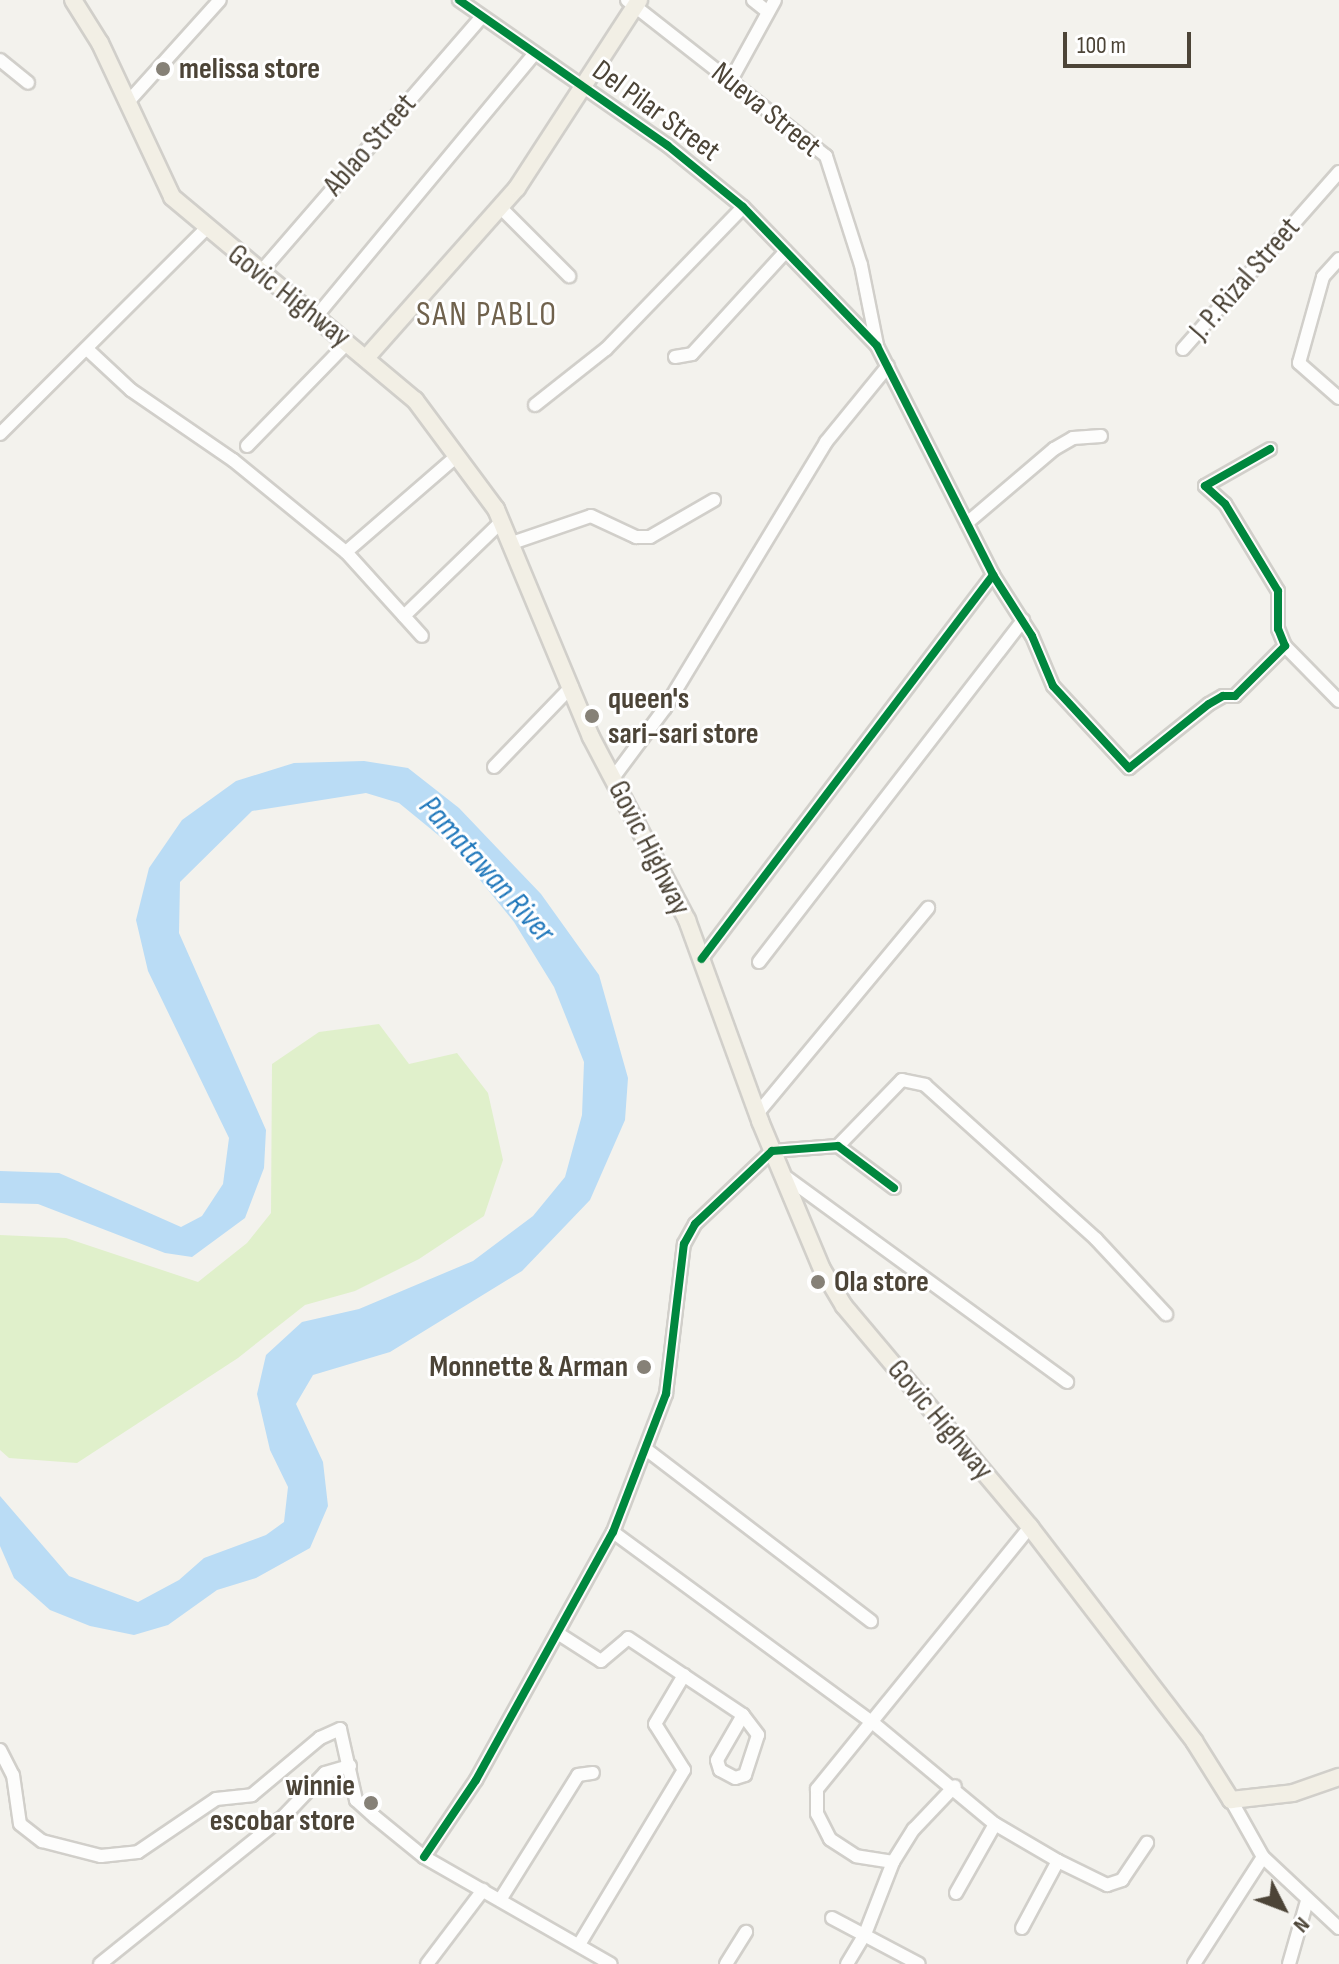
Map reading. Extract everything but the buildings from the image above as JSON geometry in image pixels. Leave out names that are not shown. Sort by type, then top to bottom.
[{"type":"main road","name":"Govic Highway","points":[[73,0],[128,102],[172,197],[205,230],[348,342],[415,400],[458,455],[502,521],[613,778],[687,920],[781,1174],[844,1306],[1030,1527],[1194,1741],[1231,1800]]},
{"type":"main road","points":[[366,358],[500,207],[582,87],[634,2]]},
{"type":"main road","points":[[1231,1800],[1293,1793],[1339,1777]]},
{"type":"street","name":"Del Pilar Street","points":[[459,0],[667,145],[743,207],[877,346]]},
{"type":"street","points":[[731,80],[772,6],[753,0]]},
{"type":"street","name":"Nueva Street","points":[[634,2],[826,156],[861,265],[877,346]]},
{"type":"street","points":[[128,102],[212,3]]},
{"type":"street","name":"Ablao Street","points":[[259,274],[482,17]]},
{"type":"street","points":[[315,318],[535,53]]},
{"type":"street","points":[[0,60],[28,83]]},
{"type":"street","name":"J. P. Rizal Street","points":[[1183,349],[1339,172]]},
{"type":"street","points":[[500,207],[569,276]]},
{"type":"street","points":[[535,405],[606,349],[743,207]]},
{"type":"street","points":[[0,434],[205,230]]},
{"type":"street","points":[[675,357],[692,354],[786,251]]},
{"type":"street","points":[[1339,259],[1323,277],[1299,363],[1339,398]]},
{"type":"street","points":[[247,446],[348,342]]},
{"type":"street","points":[[877,346],[993,575],[1023,620],[1053,686],[1129,768],[1209,704],[1223,696],[1235,696],[1285,646]]},
{"type":"street","points":[[87,349],[131,390],[233,460],[346,552],[422,636]]},
{"type":"street","points":[[613,778],[665,708],[826,442],[888,366]]},
{"type":"street","points":[[967,523],[1054,449],[1073,438],[1101,436]]},
{"type":"street","points":[[1270,449],[1205,486],[1225,504],[1278,591],[1278,629],[1285,646],[1339,701]]},
{"type":"street","points":[[346,552],[458,455]]},
{"type":"street","points":[[512,543],[591,516],[636,537],[650,537],[714,500]]},
{"type":"street","points":[[404,616],[502,521]]},
{"type":"street","points":[[701,959],[993,575]]},
{"type":"street","points":[[759,962],[1023,620]]},
{"type":"street","points":[[494,767],[572,686]]},
{"type":"street","points":[[757,1114],[928,908]]},
{"type":"street","points":[[838,1146],[902,1080],[925,1085],[1096,1239],[1166,1314]]},
{"type":"street","points":[[424,1857],[476,1780],[613,1532],[666,1394],[684,1244],[695,1224],[772,1151],[838,1146],[894,1188]]},
{"type":"street","points":[[781,1174],[1067,1382]]},
{"type":"street","points":[[647,1450],[871,1621]]},
{"type":"street","points":[[893,1862],[856,1856],[830,1839],[817,1814],[817,1789],[1030,1527]]},
{"type":"street","points":[[613,1532],[872,1722],[955,1786],[995,1824],[1058,1861],[1107,1885],[1122,1880],[1147,1843]]},
{"type":"street","points":[[559,1634],[601,1661],[628,1638],[743,1715],[758,1735],[745,1775],[735,1778],[720,1770],[717,1760],[743,1715]]},
{"type":"street","points":[[580,1943],[684,1770],[655,1724],[684,1675]]},
{"type":"street","points":[[0,1750],[13,1775],[20,1824],[42,1841],[101,1856],[138,1852],[216,1799],[252,1795],[331,1730],[340,1729],[356,1800],[424,1857],[580,1943],[611,1964]]},
{"type":"street","points":[[100,1964],[284,1816],[325,1773],[350,1766]]},
{"type":"street","points":[[500,1900],[578,1775],[593,1773]]},
{"type":"street","points":[[847,1964],[865,1934],[893,1862],[914,1829],[955,1786]]},
{"type":"street","points":[[1231,1800],[1263,1857],[1339,1928]]},
{"type":"street","points":[[956,1893],[995,1824]]},
{"type":"street","points":[[1194,1964],[1263,1857]]},
{"type":"street","points":[[1022,1928],[1058,1861]]},
{"type":"street","points":[[427,1964],[483,1890]]},
{"type":"street","points":[[1289,1964],[1307,1901]]},
{"type":"street","points":[[832,1918],[919,1964]]},
{"type":"street","points":[[726,1964],[746,1932]]},
{"type":"green space","points":[[379,1024],[409,1064],[457,1053],[488,1093],[503,1160],[484,1216],[419,1259],[355,1291],[305,1305],[238,1358],[77,1463],[9,1458],[0,1450],[0,1235],[66,1238],[198,1282],[247,1243],[271,1213],[272,1064],[319,1032]]},
{"type":"water","name":"Pamatawan River","points":[[364,761],[408,768],[459,808],[541,894],[599,975],[628,1078],[625,1120],[590,1200],[522,1271],[390,1352],[313,1375],[296,1404],[323,1462],[328,1506],[310,1548],[256,1578],[217,1590],[168,1625],[134,1635],[90,1626],[50,1610],[14,1578],[0,1546],[0,1496],[69,1576],[138,1602],[179,1580],[204,1558],[266,1535],[284,1522],[288,1487],[270,1450],[257,1394],[266,1355],[302,1322],[359,1309],[473,1261],[533,1216],[565,1177],[582,1115],[584,1062],[554,987],[514,922],[454,848],[399,803],[366,793],[252,811],[180,882],[179,933],[266,1130],[264,1168],[245,1218],[192,1257],[165,1253],[38,1204],[0,1203],[0,1171],[59,1173],[181,1227],[202,1216],[223,1184],[229,1138],[148,971],[136,920],[149,868],[182,820],[236,781],[294,763]]},
{"type":"cycle path","points":[[459,0],[667,145],[743,207],[877,346],[993,575],[701,959]]},
{"type":"cycle path","points":[[993,575],[1032,636],[1053,686],[1129,768],[1209,704],[1223,696],[1235,696],[1285,646],[1278,629],[1278,591],[1225,504],[1205,486],[1270,449]]},
{"type":"cycle path","points":[[424,1857],[476,1780],[613,1532],[666,1394],[684,1244],[695,1224],[772,1151],[838,1146],[894,1188]]},
{"type":"place","name":"melissa store","points":[[163,69]]},
{"type":"place","name":"queen's sari-sari store","points":[[592,716]]},
{"type":"place","name":"Ola store","points":[[818,1282]]},
{"type":"place","name":"Monnette & Arman","points":[[644,1367]]},
{"type":"place","name":"winnie escobar store","points":[[371,1803]]},
{"type":"district","name":"SAN PABLO","points":[[487,315]]}]
